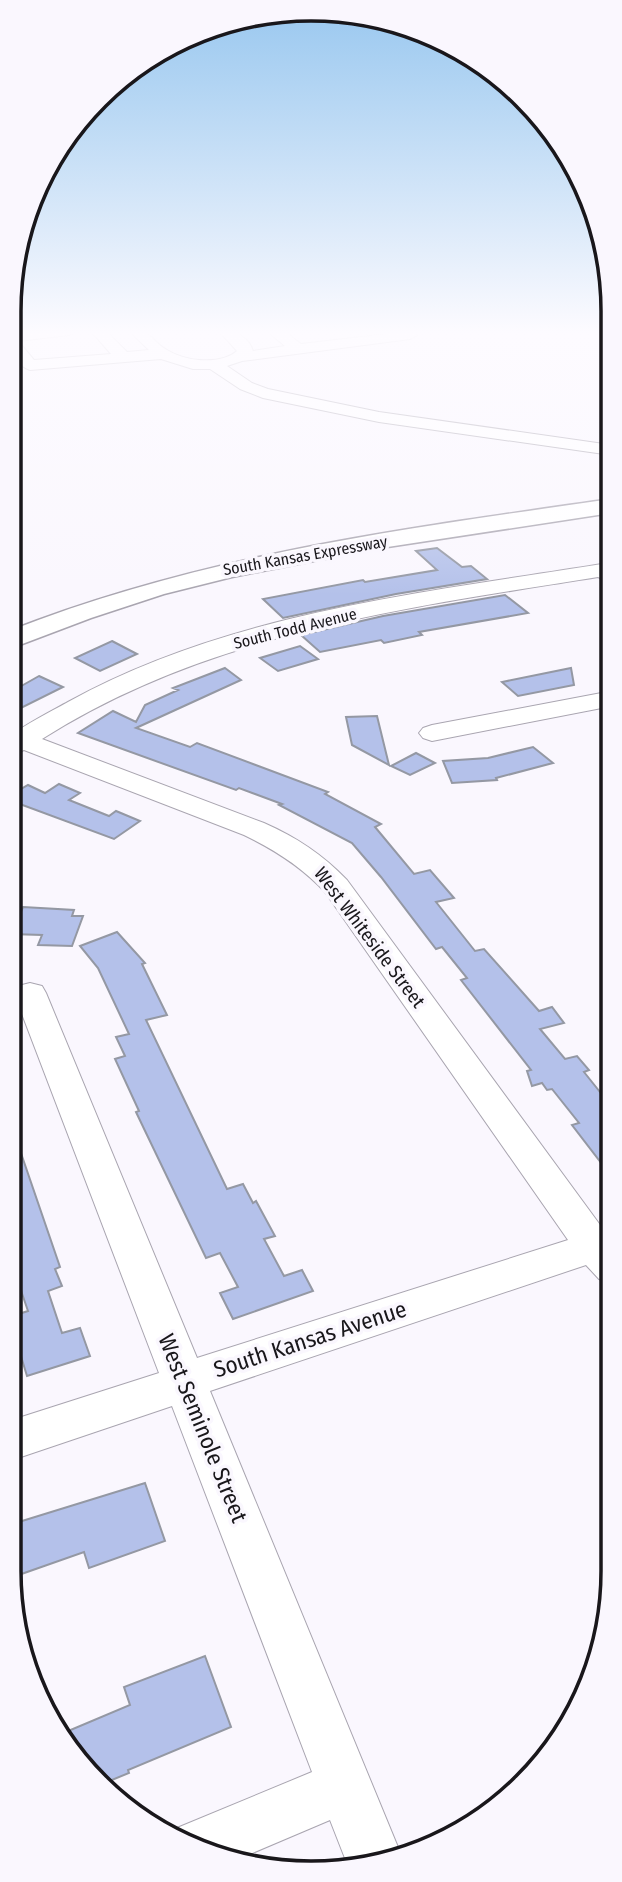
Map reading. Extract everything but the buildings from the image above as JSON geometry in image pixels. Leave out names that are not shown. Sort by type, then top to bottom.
[{"type":"main road","name":"South Kansas Expressway","points":[[21,614],[69,596],[202,559],[282,543],[601,495]]},
{"type":"main road","name":"South Kansas Expressway","points":[[21,635],[57,619],[218,571],[301,554],[601,508]]},
{"type":"street","points":[[399,419],[601,449]]},
{"type":"street","name":"South Todd Avenue","points":[[21,740],[60,716],[125,683],[170,664],[252,637],[342,614],[601,575]]},
{"type":"street","points":[[432,733],[601,700]]},
{"type":"street","name":"West Whiteside Street","points":[[21,746],[254,829],[287,845],[318,865],[336,886],[563,1201],[601,1246]]},
{"type":"street","name":"West Seminole Street","points":[[30,993],[372,1854]]},
{"type":"street","name":"South Kansas Avenue","points":[[21,1437],[222,1367],[601,1253]]},
{"type":"street","points":[[210,1843],[344,1786]]}]
